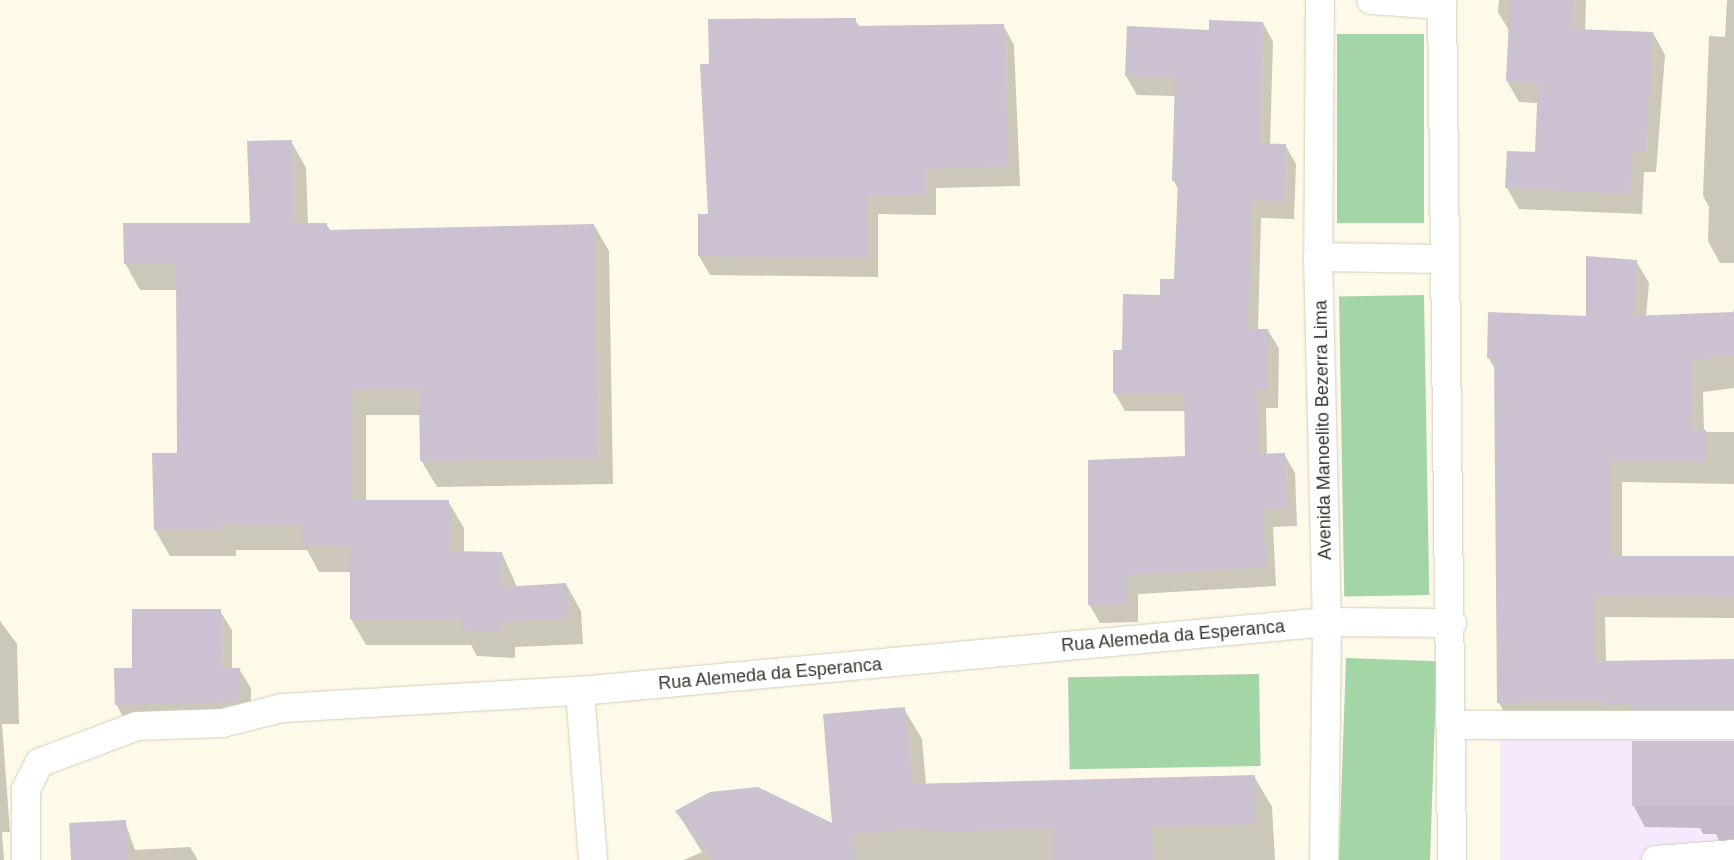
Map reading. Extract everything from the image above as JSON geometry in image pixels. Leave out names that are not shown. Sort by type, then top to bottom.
[{"type":"street","name":"Avenida Manoelito Bezerra Lima","points":[[1320,0],[1318,256],[1327,622],[1324,860]]},
{"type":"street","points":[[1371,0],[1442,3],[1444,259],[1452,623],[1452,860]]},
{"type":"street","points":[[1318,256],[1444,259]]},
{"type":"street","name":"Rua Alemeda da Esperanca","points":[[26,860],[26,789],[39,763],[137,726],[222,723],[282,708],[580,691],[1327,622],[1452,623]]},
{"type":"street","points":[[580,691],[593,860]]},
{"type":"street","points":[[1452,725],[1734,725]]},
{"type":"street","points":[[1656,860],[1734,854]]},
{"type":"shaded area","points":[[1500,738],[1734,738],[1734,860],[1500,860]]},
{"type":"green space","points":[[1337,34],[1424,34],[1424,223],[1337,223]]},
{"type":"green space","points":[[1424,295],[1429,595],[1344,596],[1339,296]]},
{"type":"green space","points":[[1346,658],[1437,661],[1430,860],[1339,860]]},
{"type":"green space","points":[[1259,674],[1261,766],[1070,769],[1068,677]]},
{"type":"building","points":[[1510,0],[1573,0],[1572,29],[1653,32],[1645,152],[1632,151],[1630,194],[1505,188],[1507,151],[1535,152],[1538,83],[1506,81]]},
{"type":"building","points":[[856,18],[856,26],[1004,24],[1009,166],[926,169],[926,196],[868,195],[868,258],[698,256],[698,214],[708,214],[700,64],[709,64],[708,19]]},
{"type":"building","points":[[1209,20],[1263,22],[1259,143],[1286,144],[1284,201],[1251,200],[1248,329],[1268,329],[1268,390],[1256,389],[1258,454],[1285,453],[1287,508],[1263,509],[1266,567],[1128,575],[1128,604],[1088,605],[1088,460],[1185,456],[1184,393],[1113,393],[1113,350],[1122,350],[1123,294],[1160,295],[1160,279],[1174,279],[1178,181],[1172,181],[1175,78],[1125,76],[1127,26],[1209,30]]},
{"type":"building","points":[[292,140],[294,223],[327,223],[327,230],[594,224],[598,458],[420,461],[419,389],[352,389],[352,500],[449,500],[449,551],[502,552],[502,587],[566,583],[569,618],[501,622],[501,632],[461,630],[461,619],[350,619],[350,546],[303,546],[302,525],[222,524],[222,530],[154,530],[152,453],[177,453],[176,264],[124,264],[123,223],[250,223],[247,141]]},
{"type":"building","points":[[1586,256],[1637,260],[1633,316],[1734,312],[1734,355],[1691,361],[1692,430],[1706,430],[1706,462],[1610,461],[1610,556],[1734,556],[1734,597],[1593,596],[1595,661],[1734,659],[1734,709],[1632,709],[1632,704],[1603,705],[1603,701],[1497,703],[1494,358],[1487,358],[1488,312],[1586,316]]},
{"type":"building","points":[[132,609],[221,609],[222,668],[240,668],[240,702],[115,705],[114,668],[132,668]]},
{"type":"building","points":[[905,707],[912,784],[1255,775],[1256,824],[1152,827],[1153,860],[1054,860],[1053,829],[923,832],[922,828],[853,834],[856,860],[713,860],[675,811],[710,792],[758,787],[832,823],[823,714]]},
{"type":"building","points":[[1632,741],[1734,741],[1734,806],[1632,806]]},
{"type":"building","points":[[126,820],[128,860],[71,860],[69,823]]}]
